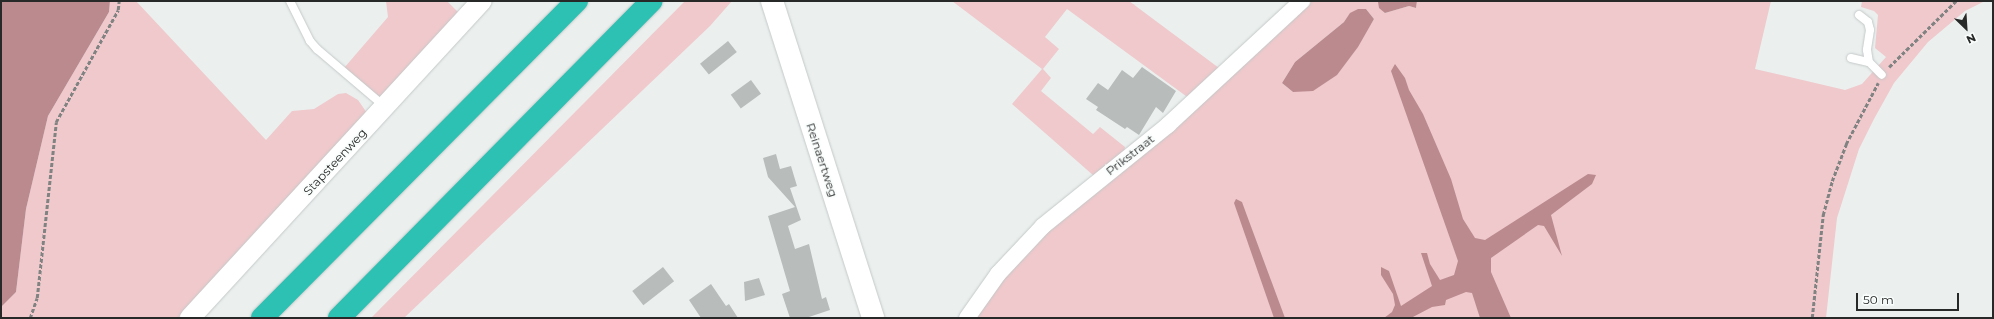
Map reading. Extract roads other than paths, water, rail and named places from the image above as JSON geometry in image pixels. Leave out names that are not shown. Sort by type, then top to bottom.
[{"type":"highway","points":[[262,318],[577,1]]},
{"type":"highway","points":[[338,318],[652,1]]},
{"type":"main road","name":"Reinaertweg","points":[[772,1],[873,318]]},
{"type":"street","name":"Prikstraat","points":[[967,318],[998,274],[1043,226],[1168,125],[1302,1]]},
{"type":"street","name":"Stapsteenweg","points":[[190,318],[386,107],[477,2]]},
{"type":"lane","points":[[290,1],[310,41],[317,49],[386,107]]},
{"type":"lane","points":[[1859,15],[1868,22],[1870,30],[1866,50],[1869,62],[1882,75]]},
{"type":"lane","points":[[1851,58],[1869,62]]}]
